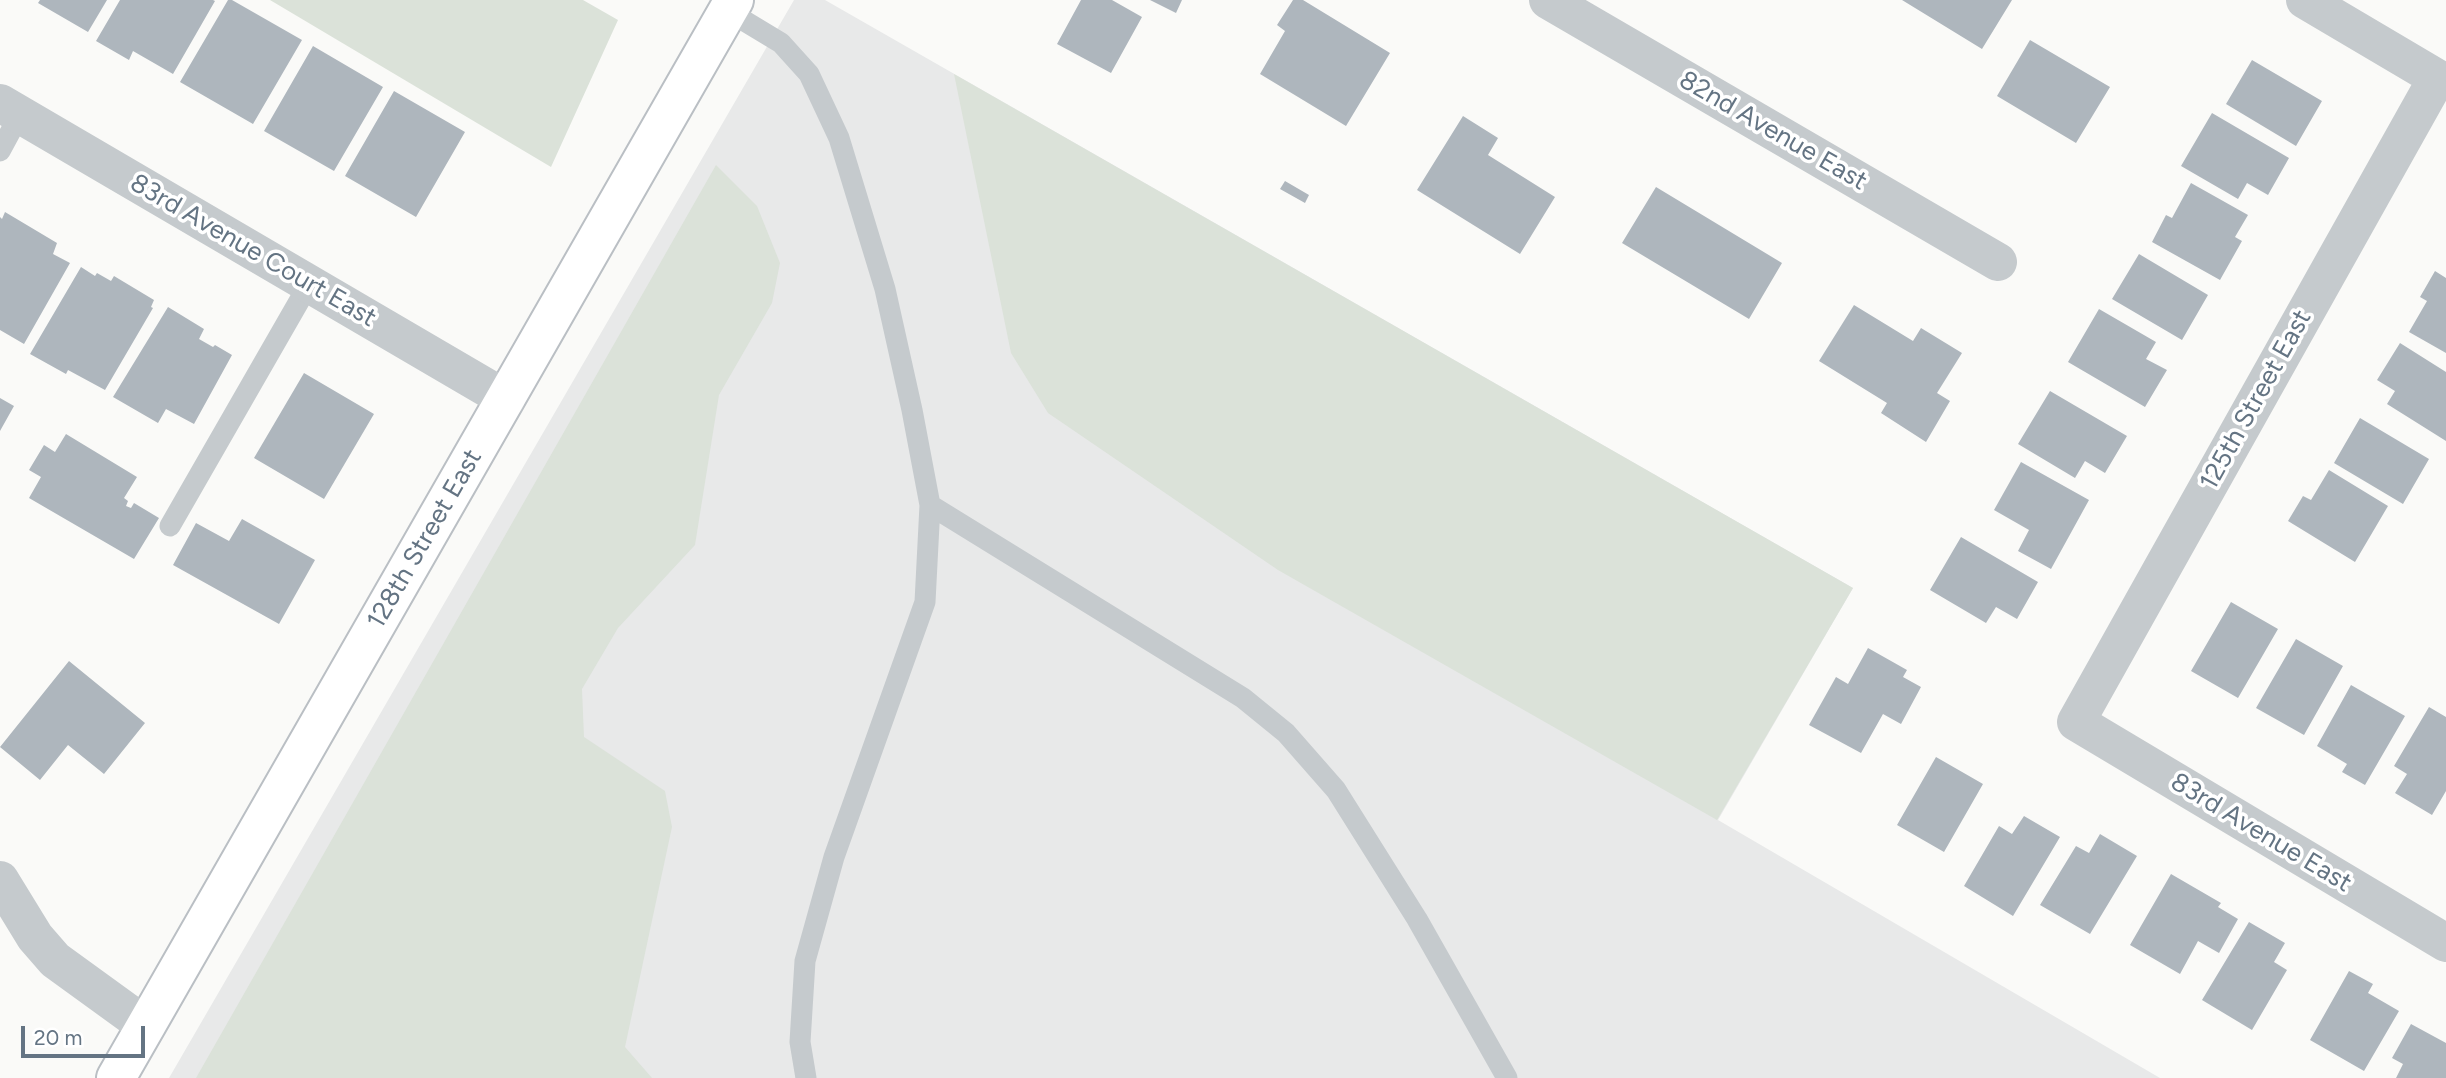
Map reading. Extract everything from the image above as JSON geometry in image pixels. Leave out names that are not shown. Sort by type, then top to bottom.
[{"type":"street","name":"82nd Avenue East","points":[[1548,0],[1998,262]]},
{"type":"street","name":"125th Street East","points":[[2076,722],[2437,78],[2305,0]]},
{"type":"street","name":"128th Street East","points":[[116,1078],[732,5]]},
{"type":"street","name":"83rd Avenue Court East","points":[[10,108],[506,399]]},
{"type":"street","name":"83rd Avenue East","points":[[2076,722],[2446,943]]},
{"type":"street","points":[[0,880],[35,937],[55,960],[146,1026]]},
{"type":"lane","points":[[732,5],[781,43],[809,74],[839,138],[885,289],[930,505],[925,602],[834,857],[805,961],[800,1042],[806,1078]]},
{"type":"lane","points":[[0,150],[10,108]]},
{"type":"lane","points":[[170,526],[309,284]]},
{"type":"lane","points":[[930,505],[1243,698],[1286,733],[1336,790],[1417,919],[1507,1078]]},
{"type":"shaded area","points":[[270,0],[583,0],[618,20],[551,167]]},
{"type":"shaded area","points":[[794,0],[825,0],[1853,588],[1718,820],[2160,1078],[169,1078]]},
{"type":"shaded area","points":[[954,74],[1853,588],[1717,820],[1278,570],[1048,413],[1011,353]]},
{"type":"shaded area","points":[[716,165],[757,206],[780,263],[772,303],[719,395],[695,545],[618,628],[582,689],[584,737],[665,791],[672,827],[625,1047],[652,1078],[196,1078]]},
{"type":"building","points":[[40,0],[107,0],[88,32],[38,3]]},
{"type":"building","points":[[120,0],[215,1],[173,74],[133,51],[129,60],[96,41]]},
{"type":"building","points":[[228,0],[302,40],[253,124],[180,82]]},
{"type":"building","points":[[1081,0],[1112,0],[1142,17],[1111,73],[1057,44]]},
{"type":"building","points":[[1150,0],[1182,0],[1176,13]]},
{"type":"building","points":[[1293,0],[1303,0],[1390,53],[1346,126],[1260,74],[1285,31],[1277,25]]},
{"type":"building","points":[[1902,0],[2012,0],[1982,49]]},
{"type":"building","points":[[2030,40],[2110,87],[2076,143],[1997,96]]},
{"type":"building","points":[[313,46],[383,87],[334,171],[264,131]]},
{"type":"building","points":[[2252,60],[2322,101],[2296,146],[2226,104]]},
{"type":"building","points":[[394,91],[465,132],[416,217],[345,176]]},
{"type":"building","points":[[2212,113],[2289,158],[2268,195],[2247,183],[2238,199],[2181,166]]},
{"type":"building","points":[[1463,116],[1498,138],[1488,155],[1555,197],[1520,254],[1417,190]]},
{"type":"building","points":[[1285,181],[1309,195],[1305,203],[1280,189]]},
{"type":"building","points":[[2191,183],[2248,215],[2235,237],[2242,241],[2220,280],[2152,242],[2166,215],[2172,218]]},
{"type":"building","points":[[1656,187],[1782,263],[1749,319],[1622,243]]},
{"type":"building","points":[[5,212],[57,243],[53,254],[70,263],[24,344],[0,330],[0,217],[2,219]]},
{"type":"building","points":[[2139,254],[2208,295],[2182,340],[2112,299]]},
{"type":"building","points":[[81,267],[95,276],[97,273],[111,281],[114,276],[154,300],[151,307],[153,308],[105,390],[68,370],[66,374],[30,354]]},
{"type":"building","points":[[2435,271],[2446,278],[2446,353],[2409,332],[2427,301],[2420,297]]},
{"type":"building","points":[[1854,305],[1913,341],[1921,328],[1962,353],[1937,393],[1950,401],[1926,442],[1881,413],[1887,403],[1819,361]]},
{"type":"building","points":[[168,307],[204,329],[199,339],[232,355],[194,424],[166,409],[158,423],[113,397]]},
{"type":"building","points":[[2099,309],[2156,342],[2146,359],[2167,370],[2145,407],[2068,362]]},
{"type":"building","points":[[2400,343],[2446,372],[2446,441],[2387,404],[2395,391],[2377,380]]},
{"type":"building","points":[[304,373],[374,414],[324,499],[254,458]]},
{"type":"building","points":[[2050,391],[2127,436],[2105,473],[2085,461],[2075,478],[2018,444]]},
{"type":"building","points":[[0,398],[14,406],[0,431]]},
{"type":"building","points":[[2360,418],[2429,459],[2403,504],[2334,463]]},
{"type":"building","points":[[66,434],[137,477],[124,498],[128,501],[126,506],[131,508],[134,503],[159,518],[134,559],[29,498],[41,477],[29,470],[44,445],[55,452]]},
{"type":"building","points":[[2021,462],[2089,500],[2051,569],[2018,551],[2029,530],[1994,510]]},
{"type":"building","points":[[2329,470],[2388,506],[2355,562],[2288,521],[2303,496],[2311,500]]},
{"type":"building","points":[[242,519],[315,560],[279,624],[173,565],[196,523],[229,541]]},
{"type":"building","points":[[1961,537],[2038,582],[2017,619],[1996,607],[1986,623],[1930,590]]},
{"type":"building","points":[[2231,602],[2278,629],[2238,698],[2191,671]]},
{"type":"building","points":[[2296,639],[2343,666],[2304,735],[2256,708]]},
{"type":"building","points":[[1868,648],[1907,670],[1903,677],[1921,687],[1901,724],[1883,714],[1861,753],[1809,725],[1836,677],[1848,684]]},
{"type":"building","points":[[69,661],[145,723],[104,774],[68,745],[40,780],[0,747]]},
{"type":"building","points":[[2351,685],[2405,716],[2365,785],[2342,772],[2347,764],[2317,746]]},
{"type":"building","points":[[2429,707],[2446,717],[2446,791],[2432,815],[2395,793],[2407,774],[2394,766]]},
{"type":"building","points":[[1936,757],[1983,784],[1944,852],[1897,825]]},
{"type":"building","points":[[2024,816],[2060,837],[2013,916],[1964,886],[1999,826],[2012,834]]},
{"type":"building","points":[[2100,834],[2137,856],[2090,934],[2040,905],[2076,846],[2089,853]]},
{"type":"building","points":[[2171,874],[2221,903],[2218,907],[2238,919],[2219,953],[2198,941],[2180,974],[2130,945]]},
{"type":"building","points":[[2249,922],[2285,943],[2274,962],[2287,970],[2252,1030],[2202,1000]]},
{"type":"building","points":[[2349,971],[2373,984],[2368,993],[2399,1011],[2364,1071],[2310,1040]]},
{"type":"building","points":[[2411,1024],[2446,1043],[2446,1078],[2396,1078],[2403,1064],[2392,1058]]}]
